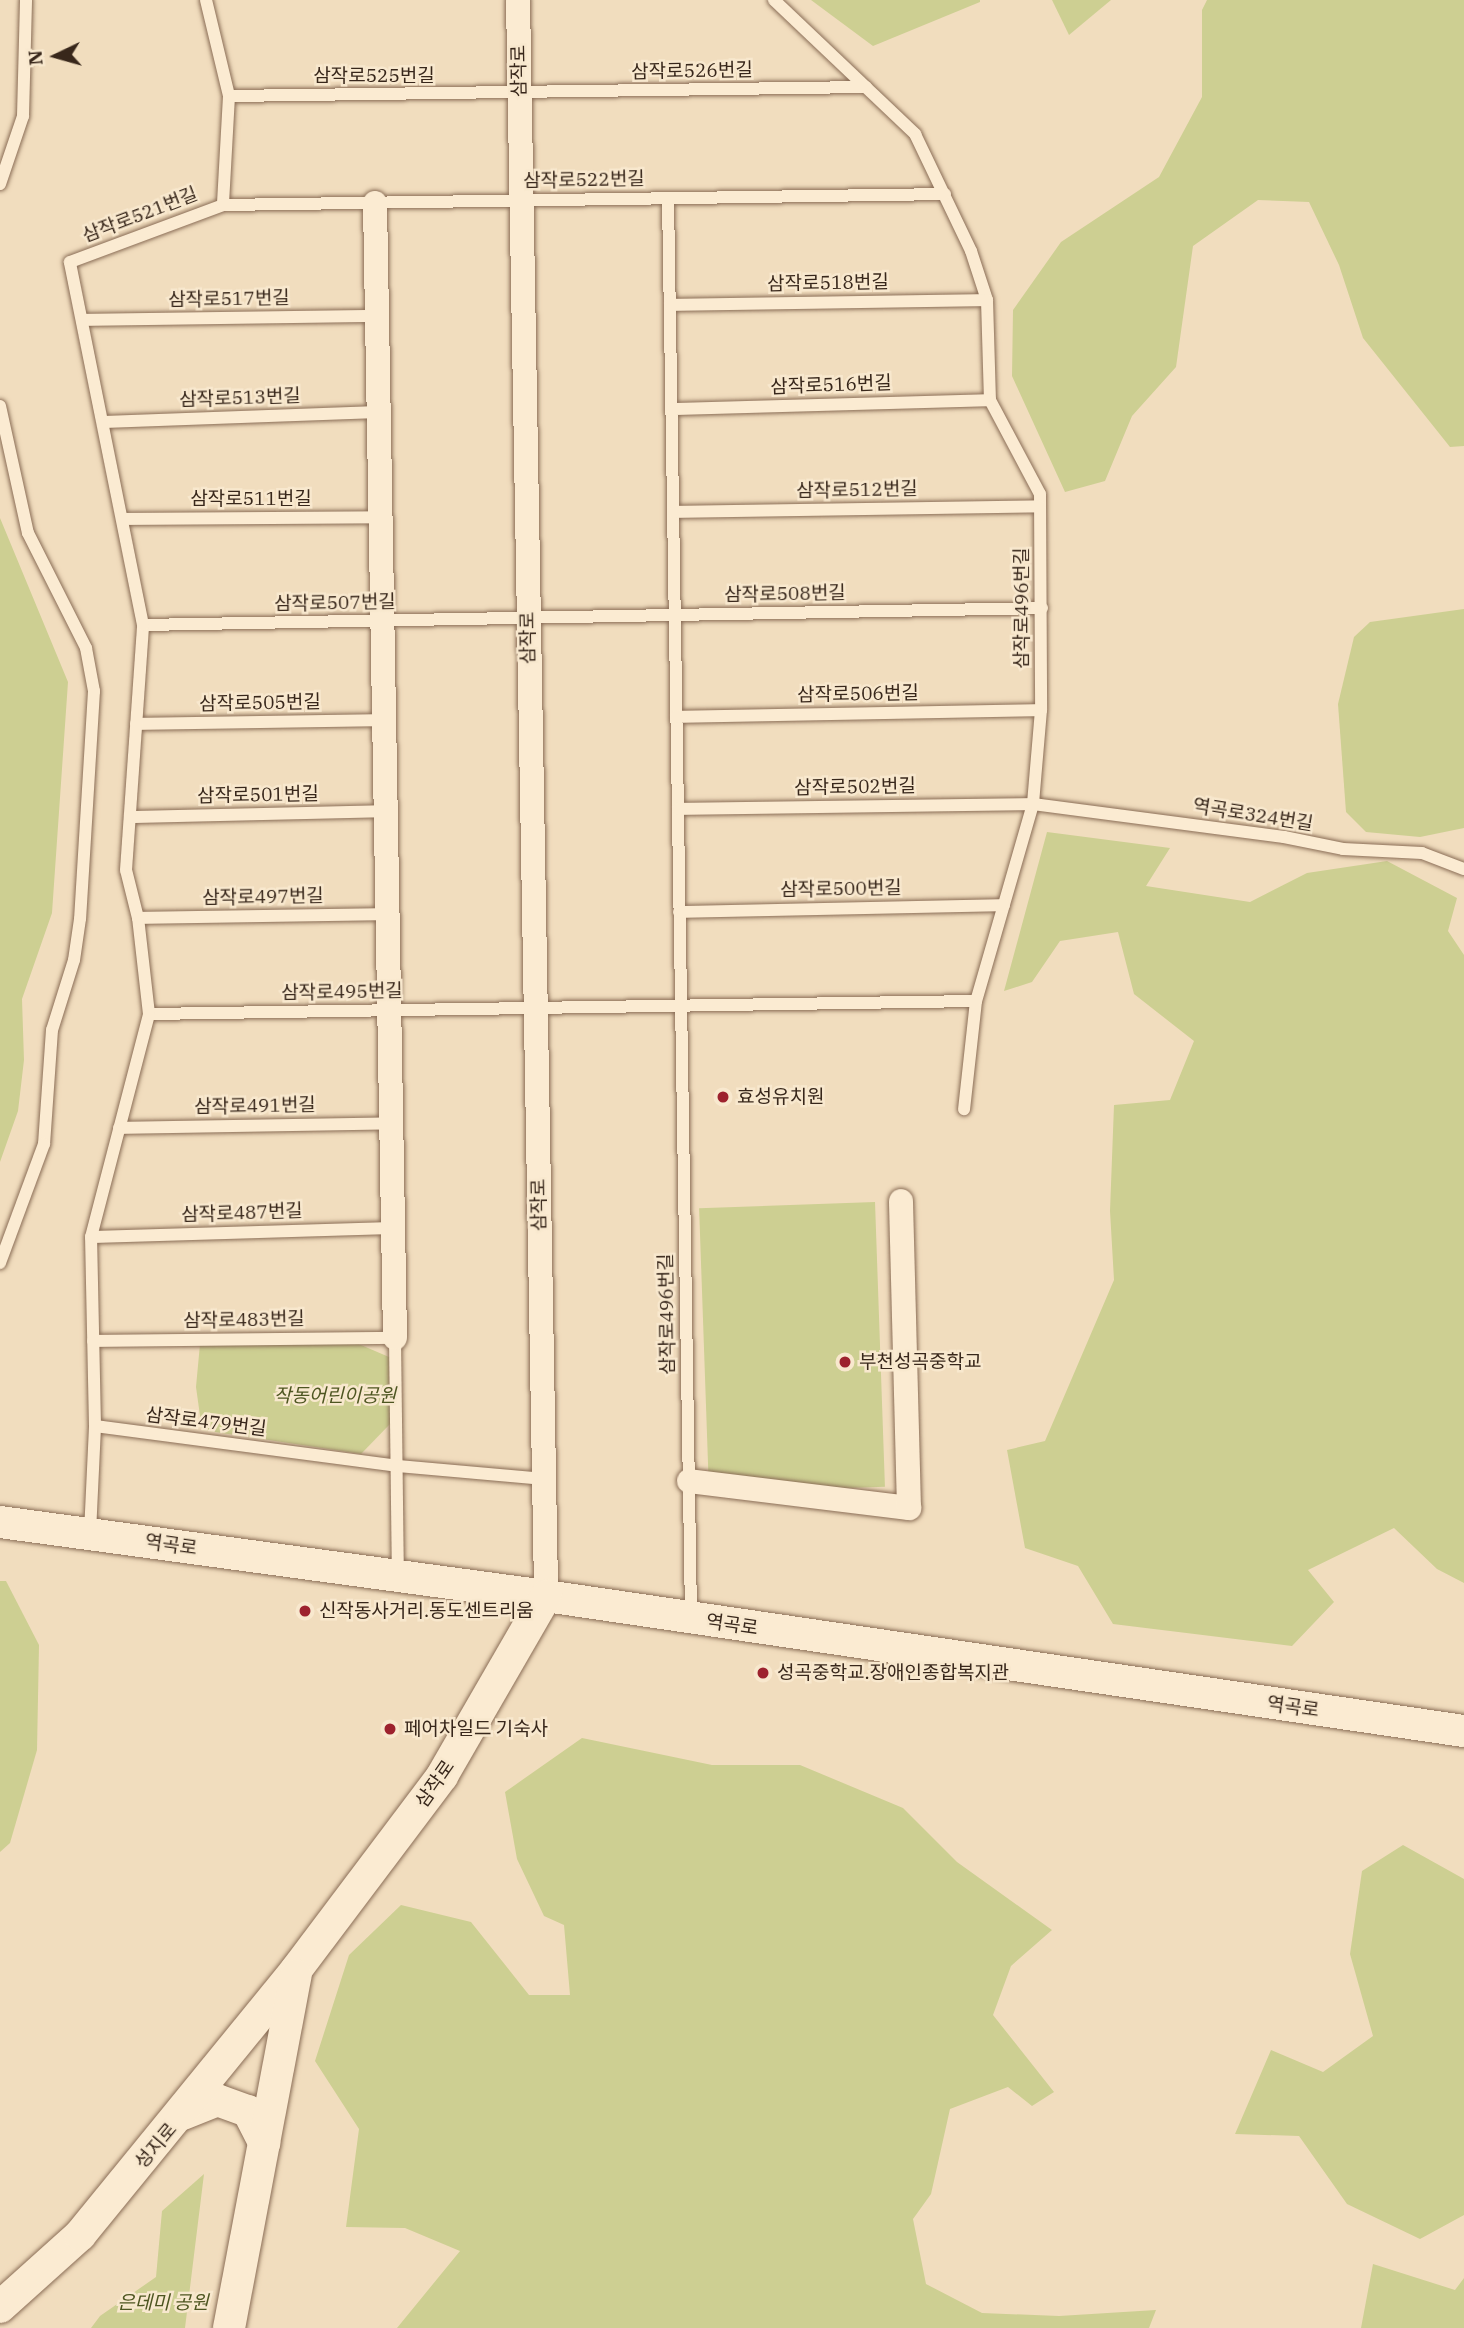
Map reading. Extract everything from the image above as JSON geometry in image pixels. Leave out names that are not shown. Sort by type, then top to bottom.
[{"type":"street","name":"삼작로","points":[[229,2328],[296,1970],[442,1776],[546,1596],[518,0]]},
{"type":"street","points":[[375,203],[396,1338]]},
{"type":"street","points":[[689,1481],[909,1508],[901,1201]]},
{"type":"street","name":"역곡로","points":[[0,1522],[546,1596],[1464,1731]]},
{"type":"street","name":"성지로","points":[[3,2298],[80,2235],[183,2114],[296,1970]]},
{"type":"street","points":[[183,2114],[217,2100],[248,2111],[264,2143]]},
{"type":"lane","points":[[0,184],[23,116],[26,0]]},
{"type":"lane","points":[[206,0],[229,96],[223,205]]},
{"type":"lane","name":"삼작로496번길","points":[[774,0],[915,134],[971,251],[987,300],[990,400],[1040,494],[1041,710],[1034,804],[976,1001],[964,1109]]},
{"type":"lane","name":"삼작로526번길","points":[[519,94],[866,87]]},
{"type":"lane","name":"삼작로525번길","points":[[229,96],[519,94]]},
{"type":"lane","name":"삼작로522번길","points":[[223,205],[945,194]]},
{"type":"lane","name":"삼작로496번길","points":[[668,198],[691,1619]]},
{"type":"lane","name":"삼작로521번길","points":[[82,320],[70,262],[223,205]]},
{"type":"lane","name":"삼작로518번길","points":[[670,305],[987,300]]},
{"type":"lane","name":"삼작로517번길","points":[[82,320],[378,316]]},
{"type":"lane","points":[[82,320],[143,625],[126,870],[138,918],[149,1014],[91,1237],[94,1426],[90,1533]]},
{"type":"lane","name":"삼작로516번길","points":[[673,409],[990,400]]},
{"type":"lane","points":[[0,406],[28,533],[86,648],[94,691],[80,919],[74,960],[52,1030],[44,1144],[0,1263]]},
{"type":"lane","name":"삼작로513번길","points":[[103,422],[379,412]]},
{"type":"lane","name":"삼작로512번길","points":[[674,512],[1040,506]]},
{"type":"lane","name":"삼작로511번길","points":[[122,519],[381,517]]},
{"type":"lane","name":"삼작로508번길","points":[[528,620],[1042,608]]},
{"type":"lane","name":"삼작로507번길","points":[[143,625],[528,620]]},
{"type":"lane","name":"삼작로506번길","points":[[676,717],[1041,710]]},
{"type":"lane","name":"삼작로505번길","points":[[136,724],[385,720]]},
{"type":"lane","name":"삼작로502번길","points":[[678,809],[1034,804]]},
{"type":"lane","name":"역곡로324번길","points":[[1034,804],[1284,836],[1343,849],[1422,853],[1464,869]]},
{"type":"lane","name":"삼작로501번길","points":[[130,817],[386,811]]},
{"type":"lane","name":"삼작로500번길","points":[[680,912],[1004,905]]},
{"type":"lane","name":"삼작로497번길","points":[[138,918],[388,914]]},
{"type":"lane","points":[[535,1009],[681,1009],[976,1001]]},
{"type":"lane","name":"삼작로495번길","points":[[149,1014],[535,1009]]},
{"type":"lane","name":"삼작로491번길","points":[[119,1128],[392,1123]]},
{"type":"lane","name":"삼작로487번길","points":[[91,1237],[394,1228]]},
{"type":"lane","points":[[396,1338],[397,1577]]},
{"type":"lane","name":"삼작로483번길","points":[[93,1341],[396,1338]]},
{"type":"lane","name":"삼작로479번길","points":[[94,1426],[398,1466],[544,1479]]},
{"type":"green space","points":[[811,0],[980,0],[980,2],[873,46]]},
{"type":"green space","points":[[1052,0],[1111,0],[1069,35]]},
{"type":"green space","points":[[1207,0],[1464,0],[1464,446],[1450,447],[1363,338],[1339,265],[1309,202],[1258,200],[1193,246],[1176,367],[1132,416],[1105,481],[1065,492],[1012,376],[1013,310],[1061,242],[1159,177],[1202,97],[1202,10]]},
{"type":"green space","points":[[0,518],[68,682],[52,913],[22,999],[24,1060],[18,1111],[0,1162]]},
{"type":"green space","points":[[1464,609],[1464,828],[1420,837],[1366,832],[1346,812],[1338,704],[1354,637],[1370,622]]},
{"type":"green space","points":[[1047,832],[1170,848],[1146,886],[1250,902],[1307,873],[1387,861],[1457,898],[1448,931],[1464,955],[1464,1583],[1437,1569],[1394,1528],[1308,1570],[1334,1602],[1292,1646],[1113,1624],[1078,1566],[1025,1548],[1007,1450],[1045,1441],[1114,1280],[1110,1211],[1114,1105],[1170,1100],[1194,1041],[1134,994],[1118,932],[1060,941],[1032,982],[1004,991]]},
{"type":"green space","points":[[875,1202],[885,1487],[709,1493],[699,1208]]},
{"type":"green space","name":"작동어린이공원","points":[[354,1342],[389,1357],[391,1423],[361,1454],[202,1430],[196,1387],[200,1344]]},
{"type":"green space","points":[[0,1581],[6,1581],[39,1645],[37,1750],[10,1843],[0,1852]]},
{"type":"green space","points":[[582,1738],[712,1765],[800,1765],[903,1808],[957,1862],[1052,1930],[1011,1966],[993,2015],[1054,2092],[1032,2106],[1008,2087],[950,2109],[931,2194],[913,2219],[926,2284],[982,2313],[1059,2316],[1156,2310],[1149,2328],[397,2328],[460,2251],[405,2228],[346,2227],[359,2129],[315,2061],[349,1955],[401,1905],[471,1922],[529,1995],[570,1995],[564,1925],[544,1916],[517,1859],[505,1792]]},
{"type":"green space","points":[[1403,1845],[1464,1879],[1464,2215],[1420,2239],[1347,2204],[1299,2136],[1235,2134],[1271,2050],[1323,2072],[1373,2036],[1350,1954],[1362,1871]]},
{"type":"green space","name":"은데미 공원","points":[[204,2174],[185,2328],[91,2328],[100,2316],[156,2277],[162,2211]]},
{"type":"green space","points":[[1373,2264],[1455,2290],[1464,2278],[1464,2328],[1361,2328]]},
{"type":"place","name":"효성유치원","points":[[723,1097]]},
{"type":"place","name":"부천성곡중학교","points":[[845,1362]]},
{"type":"place","name":"신작동사거리.동도센트리움","points":[[305,1611]]},
{"type":"place","name":"성곡중학교.장애인종합복지관","points":[[763,1673]]},
{"type":"place","name":"페어차일드 기숙사","points":[[390,1729]]}]
